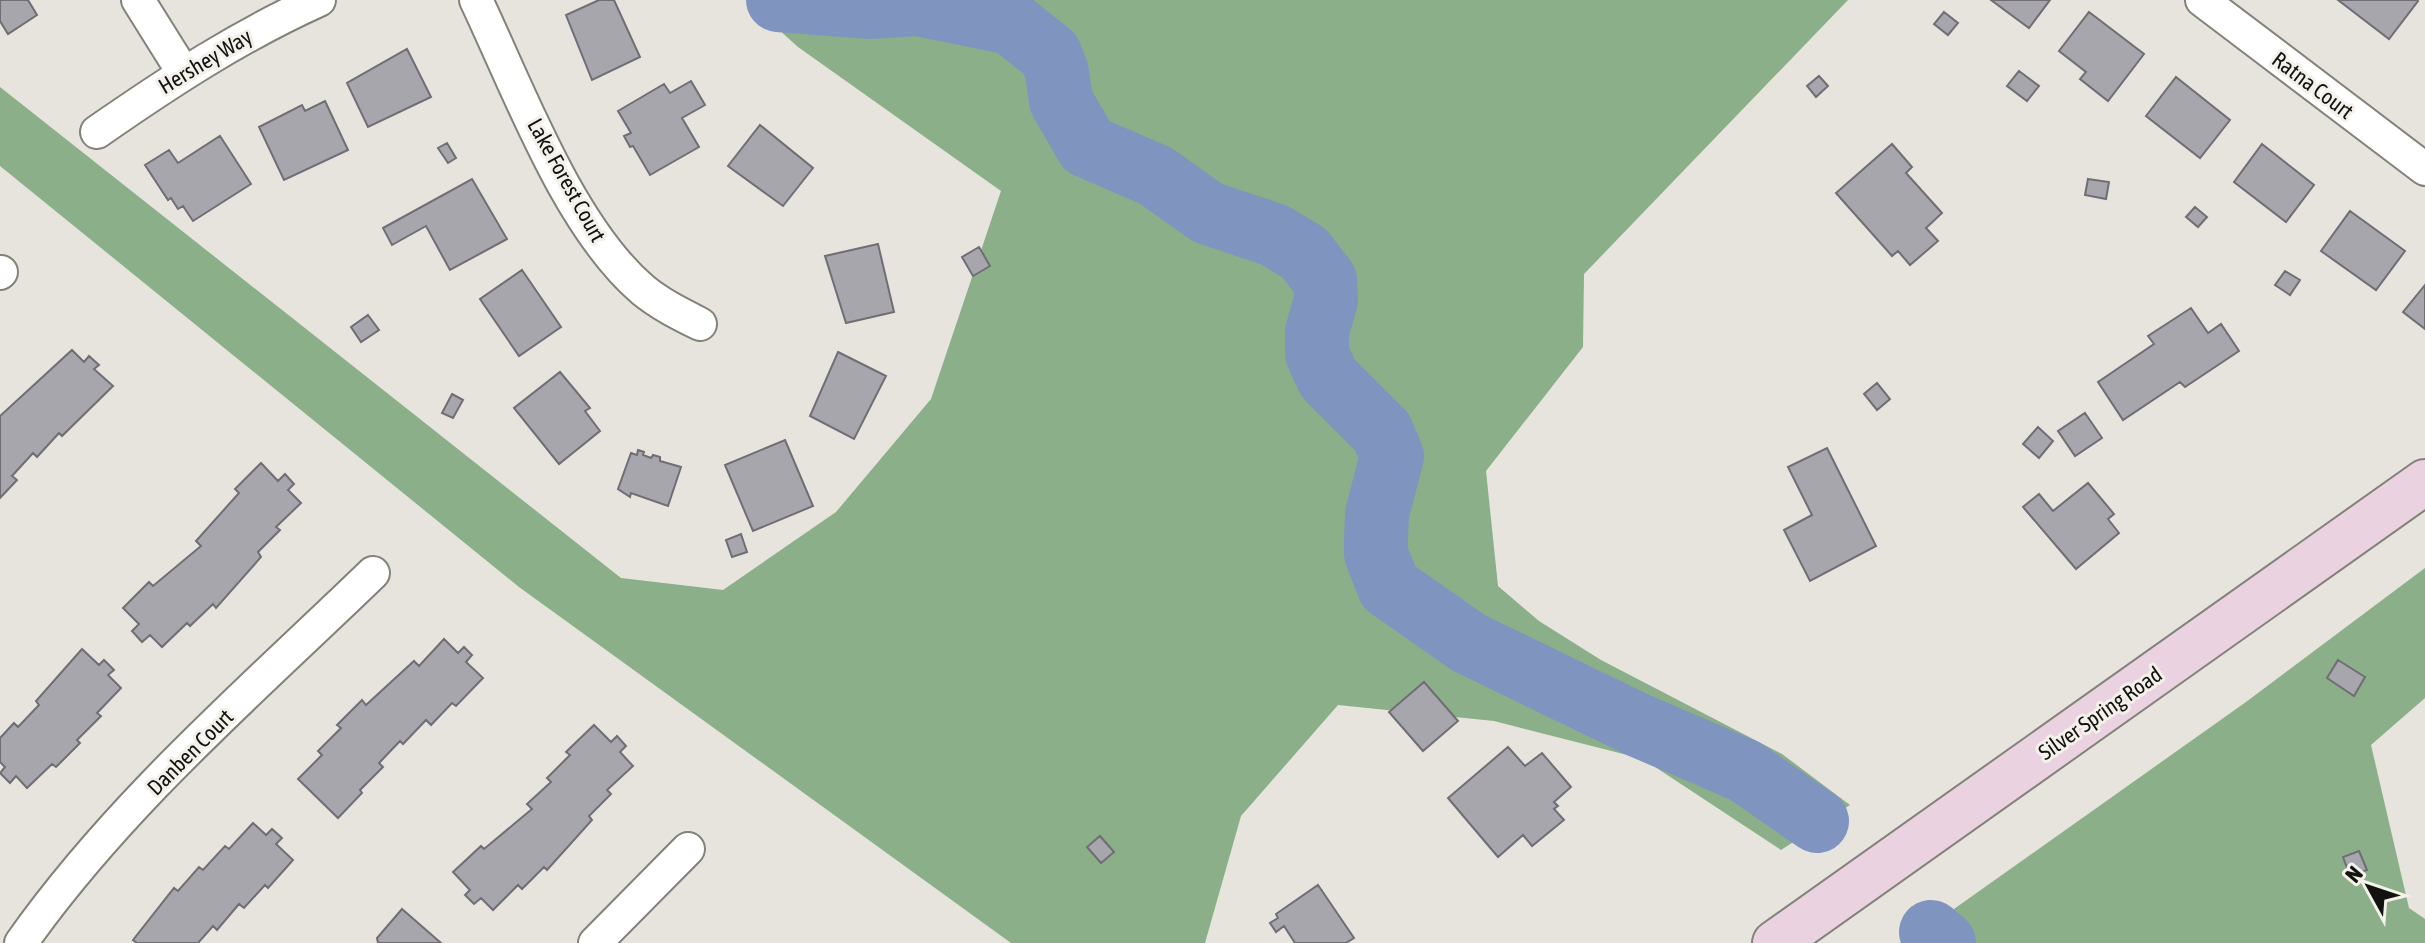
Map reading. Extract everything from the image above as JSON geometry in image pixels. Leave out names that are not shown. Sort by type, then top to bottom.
[{"type":"main road","name":"Silver Spring Road","points":[[1785,940],[2425,482]]},
{"type":"street","points":[[138,0],[183,72]]},
{"type":"street","name":"Hershey Way","points":[[97,132],[183,72],[243,36],[319,0]]},
{"type":"street","name":"Lake Forest Court","points":[[476,0],[557,171],[602,245],[641,288],[666,307],[700,324]]},
{"type":"street","name":"Ratna Court","points":[[2202,0],[2425,169]]},
{"type":"street","name":"Danben Court","points":[[21,943],[88,855],[205,735],[373,573]]},
{"type":"street","points":[[595,943],[688,849]]},
{"type":"green space","points":[[746,0],[1848,0],[1584,274],[1583,347],[1486,471],[1498,586],[1539,621],[1601,660],[1782,754],[1850,805],[1781,850],[1643,759],[1494,721],[1338,705],[1241,816],[1205,943],[1011,943],[519,587],[0,166],[0,87],[621,578],[723,590],[836,512],[931,399],[1001,191],[798,47]]},
{"type":"green space","points":[[2425,568],[2425,698],[2371,745],[2409,908],[2425,919],[2425,943],[1906,943],[2246,702]]},
{"type":"building","points":[[0,0],[28,0],[37,15],[8,34],[0,21]]},
{"type":"building","points":[[599,0],[614,0],[640,57],[592,80],[566,15]]},
{"type":"building","points":[[1991,0],[2050,0],[2029,28]]},
{"type":"building","points":[[2338,0],[2417,0],[2418,1],[2389,39]]},
{"type":"building","points":[[1944,12],[1958,23],[1948,35],[1934,24]]},
{"type":"building","points":[[2089,12],[2144,54],[2108,101],[2080,79],[2086,72],[2059,51]]},
{"type":"building","points":[[407,49],[431,97],[368,127],[347,83]]},
{"type":"building","points":[[2019,71],[2039,86],[2027,101],[2007,86]]},
{"type":"building","points":[[1819,76],[1828,86],[1816,97],[1807,86]]},
{"type":"building","points":[[2176,77],[2230,120],[2200,158],[2146,116]]},
{"type":"building","points":[[691,81],[705,105],[682,118],[699,147],[650,175],[624,136],[631,133],[618,111],[664,84],[670,93]]},
{"type":"building","points":[[325,101],[348,150],[284,180],[259,127],[302,105],[305,111]]},
{"type":"building","points":[[760,125],[813,168],[783,206],[728,166]]},
{"type":"building","points":[[220,136],[251,184],[193,221],[183,206],[178,209],[171,198],[168,200],[145,165],[169,150],[178,163]]},
{"type":"building","points":[[447,143],[456,158],[448,163],[438,148]]},
{"type":"building","points":[[1892,144],[1912,167],[1906,173],[1942,213],[1926,228],[1938,241],[1910,265],[1898,251],[1892,256],[1836,193]]},
{"type":"building","points":[[2262,144],[2314,185],[2286,222],[2234,182]]},
{"type":"building","points":[[472,179],[507,239],[450,270],[426,226],[392,245],[383,228]]},
{"type":"building","points":[[2088,179],[2109,182],[2106,199],[2085,195]]},
{"type":"building","points":[[2195,207],[2207,217],[2198,227],[2186,217]]},
{"type":"building","points":[[2350,211],[2405,251],[2376,290],[2321,251]]},
{"type":"building","points":[[878,244],[894,312],[846,323],[825,256]]},
{"type":"building","points":[[979,247],[990,266],[973,276],[962,257]]},
{"type":"building","points":[[522,270],[561,327],[519,356],[480,299]]},
{"type":"building","points":[[2285,271],[2300,280],[2290,295],[2275,285]]},
{"type":"building","points":[[2425,285],[2425,329],[2403,312]]},
{"type":"building","points":[[2191,308],[2208,333],[2221,324],[2239,351],[2185,387],[2180,382],[2123,420],[2098,382],[2154,344],[2148,336]]},
{"type":"building","points":[[368,315],[379,330],[361,342],[351,327]]},
{"type":"building","points":[[72,350],[84,362],[89,356],[99,365],[94,369],[113,386],[62,436],[59,433],[37,457],[33,453],[12,476],[17,480],[0,498],[0,416]]},
{"type":"building","points":[[838,352],[886,376],[854,439],[810,416]]},
{"type":"building","points":[[560,372],[590,408],[585,411],[600,431],[559,464],[514,408]]},
{"type":"building","points":[[1877,383],[1890,399],[1877,410],[1864,394]]},
{"type":"building","points":[[452,394],[463,400],[453,418],[442,413]]},
{"type":"building","points":[[2085,413],[2102,438],[2075,456],[2058,431]]},
{"type":"building","points":[[2038,427],[2053,441],[2039,458],[2023,444]]},
{"type":"building","points":[[785,440],[813,506],[753,531],[725,465]]},
{"type":"building","points":[[1827,448],[1876,546],[1810,581],[1784,530],[1812,515],[1788,467]]},
{"type":"building","points":[[638,450],[644,452],[643,455],[660,457],[660,461],[681,467],[668,506],[631,493],[630,497],[618,489],[631,453],[637,455]]},
{"type":"building","points":[[261,463],[278,481],[285,474],[294,484],[288,490],[301,503],[276,527],[280,530],[258,552],[261,557],[216,608],[213,604],[162,647],[150,635],[142,642],[132,631],[139,624],[123,608],[149,582],[153,586],[201,546],[196,541],[239,493],[235,489]]},
{"type":"building","points":[[2088,483],[2114,514],[2108,519],[2119,533],[2076,569],[2023,507],[2039,494],[2053,511]]},
{"type":"building","points":[[741,534],[747,552],[732,557],[726,540]]},
{"type":"building","points":[[444,639],[458,653],[464,647],[472,655],[466,662],[483,678],[456,706],[452,703],[431,725],[426,720],[403,744],[400,741],[379,763],[383,767],[338,818],[298,779],[322,755],[318,751],[341,728],[337,725],[362,700],[366,705],[414,661],[419,666]]},
{"type":"building","points":[[82,649],[99,665],[104,660],[114,670],[108,675],[121,688],[97,713],[101,716],[77,740],[80,743],[56,767],[52,764],[27,788],[16,776],[10,783],[0,773],[5,767],[0,762],[0,738],[14,723],[18,727],[39,705],[36,701]]},
{"type":"building","points":[[2338,660],[2365,677],[2354,696],[2327,678]]},
{"type":"building","points":[[1424,682],[1458,721],[1423,751],[1389,712]]},
{"type":"building","points":[[594,725],[611,742],[617,736],[626,746],[620,752],[633,766],[607,790],[611,794],[589,816],[592,820],[547,870],[544,867],[522,889],[518,885],[493,910],[481,898],[474,904],[465,895],[470,890],[453,872],[481,846],[484,849],[532,809],[527,804],[551,782],[547,778],[570,755],[566,752]]},
{"type":"building","points":[[1508,747],[1525,766],[1542,753],[1571,787],[1554,802],[1558,806],[1554,809],[1564,820],[1532,846],[1523,835],[1498,857],[1448,798]]},
{"type":"building","points":[[253,823],[266,835],[272,829],[282,838],[276,844],[293,860],[268,888],[265,885],[244,908],[239,904],[217,930],[213,926],[198,943],[137,943],[133,940],[174,888],[178,891],[199,867],[203,870],[225,846],[229,849]]},
{"type":"building","points":[[1100,836],[1114,852],[1101,863],[1087,847]]},
{"type":"building","points":[[2359,851],[2367,870],[2350,876],[2343,857]]},
{"type":"building","points":[[1318,885],[1354,938],[1346,943],[1295,943],[1284,926],[1276,932],[1270,923],[1278,918],[1276,914]]},
{"type":"building","points":[[402,909],[441,943],[378,943],[377,938]]},
{"type":"waterway","points":[[778,0],[870,7],[917,4],[1011,23],[1050,54],[1057,72],[1061,101],[1087,146],[1156,176],[1208,213],[1274,235],[1304,253],[1325,280],[1326,300],[1317,332],[1317,354],[1328,378],[1382,432],[1392,456],[1377,514],[1376,538],[1376,554],[1389,587],[1469,643],[1638,725],[1745,771],[1817,821]]},
{"type":"waterway","points":[[1931,932],[1944,943]]}]
